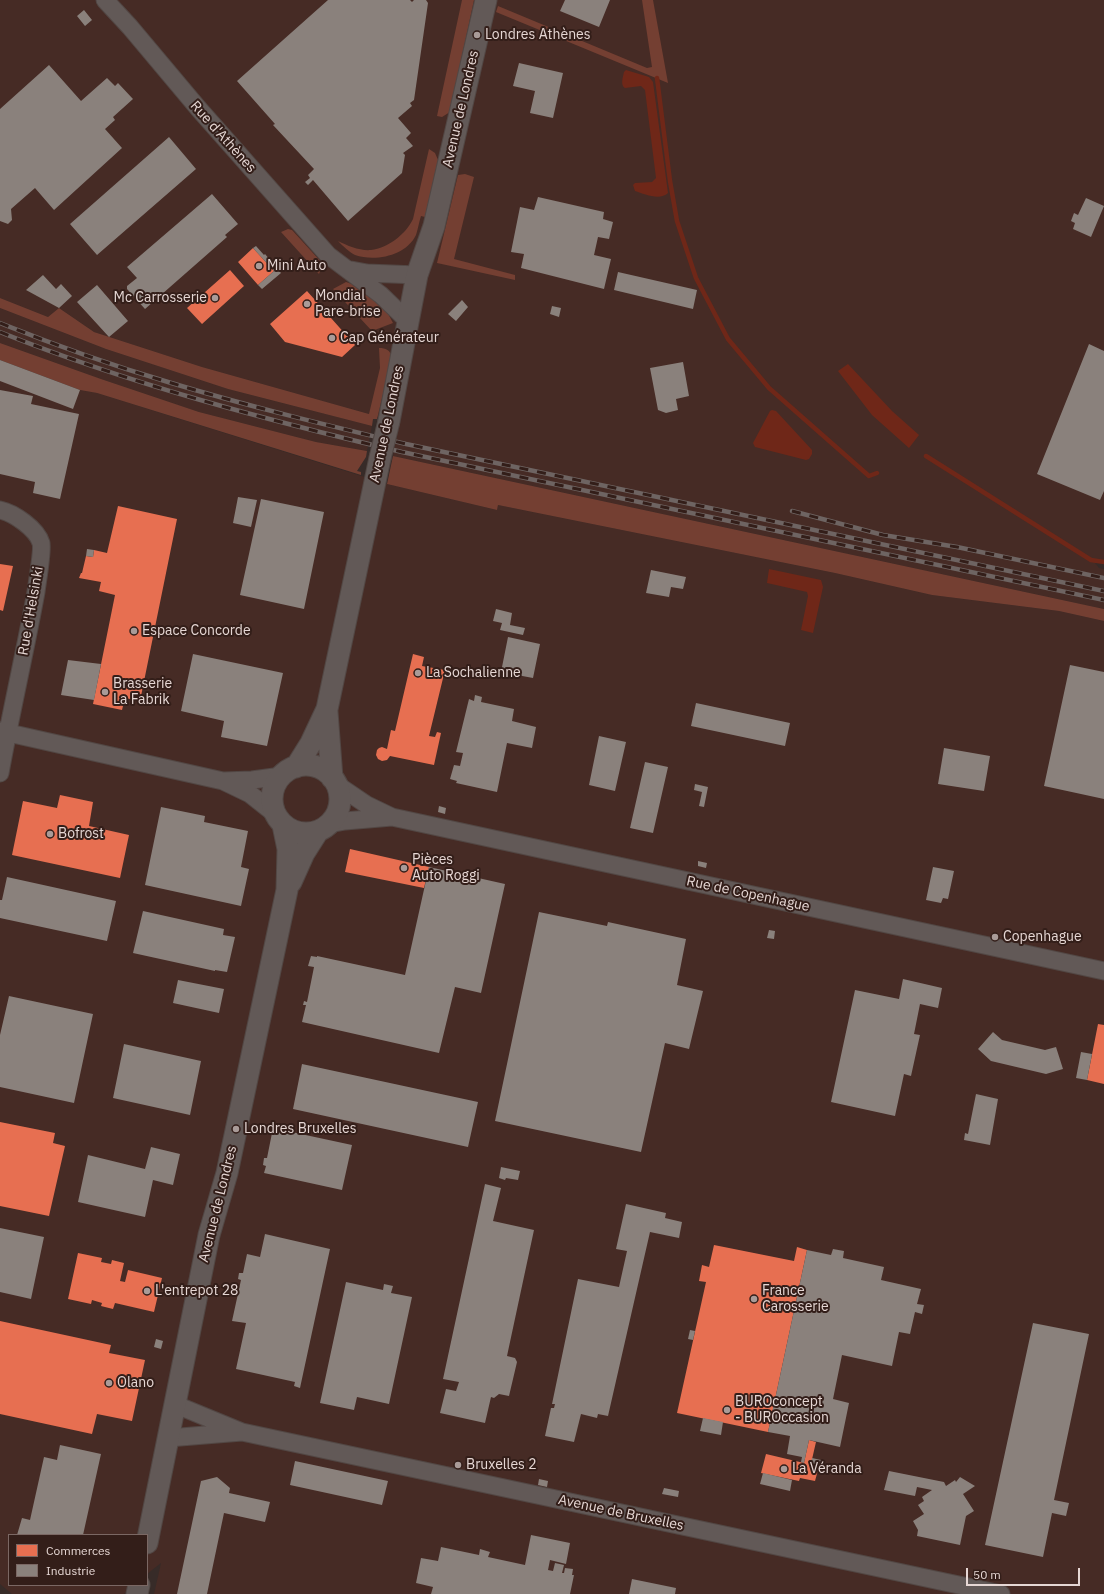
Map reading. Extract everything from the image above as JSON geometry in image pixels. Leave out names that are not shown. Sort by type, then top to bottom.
[{"type":"street","name":"Rue d'Athènes","points":[[105,0],[130,27],[183,92],[323,249],[346,270],[381,295],[409,322]]},
{"type":"street","name":"Avenue de Londres","points":[[289,771],[311,743],[327,709],[389,421],[417,275],[434,226],[486,0]]},
{"type":"street","points":[[346,270],[367,273],[417,275]]},
{"type":"street","name":"Rue d'Helsinki","points":[[0,510],[9,512],[30,527],[41,544],[39,575],[30,625],[4,732],[0,773]]},
{"type":"street","name":"Avenue de Londres","points":[[327,709],[334,781]]},
{"type":"street","points":[[4,732],[224,780],[252,780],[307,765],[316,766],[323,770],[334,781],[339,796],[339,804],[336,813],[324,827],[305,833],[293,831],[250,794],[224,780]]},
{"type":"street","points":[[279,819],[272,802],[272,791],[289,771]]},
{"type":"street","name":"Rue de Copenhague","points":[[334,781],[358,799],[392,817],[1104,971]]},
{"type":"street","name":"Rue de Copenhague","points":[[324,827],[345,821],[392,817]]},
{"type":"street","name":"Avenue de Londres","points":[[148,1538],[209,1235],[227,1173],[287,890],[288,849],[279,819]]},
{"type":"street","name":"Avenue de Londres","points":[[287,890],[304,854],[324,827]]},
{"type":"street","name":"Avenue de Bruxelles","points":[[174,1404],[242,1432],[1001,1594]]},
{"type":"street","name":"Avenue de Bruxelles","points":[[168,1438],[242,1432]]},
{"type":"shaded area","points":[[0,0],[1104,0],[1104,561],[1092,559],[1099,568],[1104,569],[1104,609],[393,456],[399,425],[369,414],[202,367],[94,332],[59,308],[48,317],[0,298]]},
{"type":"shaded area","points":[[462,0],[474,0],[450,112],[442,117],[437,116]]},
{"type":"shaded area","points":[[642,0],[653,0],[668,83],[496,12],[498,6],[647,68],[652,67]]},
{"type":"shaded area","points":[[626,70],[649,77],[653,82],[668,193],[665,195],[656,197],[647,195],[635,191],[633,185],[635,183],[652,182],[656,178],[645,90],[641,86],[623,87],[622,83],[624,72]]},
{"type":"shaded area","points":[[429,149],[435,153],[438,160],[425,217],[421,216],[416,235],[411,242],[405,248],[389,256],[372,258],[363,257],[348,251],[338,241],[358,249],[377,249],[396,239],[410,225],[413,219]]},
{"type":"shaded area","points":[[465,174],[474,177],[454,259],[515,275],[515,280],[437,263],[458,175]]},
{"type":"shaded area","points":[[288,229],[292,230],[323,264],[319,274],[281,232]]},
{"type":"shaded area","points":[[346,282],[358,286],[384,306],[393,323],[372,331],[333,289]]},
{"type":"shaded area","points":[[0,298],[48,317],[59,308],[94,332],[202,367],[369,414],[380,368],[379,348],[384,348],[387,350],[392,357],[377,419],[373,419],[372,426],[228,389],[106,349],[0,308]]},
{"type":"shaded area","points":[[0,308],[106,349],[228,389],[372,426],[367,451],[316,442],[199,412],[0,343]]},
{"type":"shaded area","points":[[0,343],[199,412],[316,442],[367,451],[366,457],[357,471],[361,472],[361,475],[97,393],[80,390],[0,360]]},
{"type":"shaded area","points":[[0,360],[80,390],[97,393],[387,484],[497,510],[498,505],[835,573],[932,595],[1059,611],[1104,621],[1104,1594],[154,1594],[161,1563],[148,1573],[148,1534],[8,1534],[8,1586],[133,1586],[124,1594],[12,1594],[0,1584]]},
{"type":"shaded area","points":[[848,364],[892,411],[919,435],[909,448],[872,415],[838,371]]},
{"type":"shaded area","points":[[770,411],[776,411],[812,450],[812,454],[809,459],[806,460],[755,447],[753,443]]},
{"type":"shaded area","points":[[393,456],[1104,609],[1104,621],[1059,611],[932,595],[835,573],[498,505],[497,510],[387,484]]},
{"type":"shaded area","points":[[769,569],[821,580],[823,587],[813,633],[801,630],[808,596],[807,592],[767,583]]},
{"type":"building: Commerces","points":[[253,248],[274,271],[258,285],[238,262]]},
{"type":"building: Commerces","points":[[230,270],[244,286],[202,324],[187,308]]},
{"type":"building: Commerces","points":[[307,291],[355,345],[342,357],[285,342],[270,324]]},
{"type":"building: Commerces","points":[[118,506],[177,519],[140,701],[125,698],[122,710],[93,704],[115,595],[99,591],[101,582],[79,578],[82,573],[86,556],[93,557],[94,550],[107,553]]},
{"type":"building: Commerces","points":[[0,564],[13,566],[3,611],[0,610]]},
{"type":"building: Commerces","points":[[413,654],[424,657],[422,666],[445,670],[429,736],[435,737],[437,732],[441,733],[434,765],[390,756],[387,760],[382,761],[378,759],[376,755],[379,748],[382,747],[387,749],[391,730],[395,731]]},
{"type":"building: Commerces","points":[[60,795],[93,802],[89,826],[129,835],[120,878],[12,855],[23,801],[57,808]]},
{"type":"building: Commerces","points":[[350,849],[429,867],[424,888],[345,872]]},
{"type":"building: Commerces","points":[[1098,1024],[1104,1025],[1104,1084],[1087,1080]]},
{"type":"building: Commerces","points":[[0,1122],[55,1133],[53,1143],[65,1146],[49,1216],[0,1206]]},
{"type":"building: Commerces","points":[[714,1245],[794,1261],[797,1247],[807,1250],[768,1432],[677,1413],[706,1282],[699,1281],[702,1265],[709,1267]]},
{"type":"building: Commerces","points":[[78,1253],[102,1258],[101,1262],[111,1264],[112,1260],[124,1263],[120,1281],[125,1282],[128,1270],[162,1278],[154,1312],[115,1303],[113,1309],[101,1306],[102,1303],[92,1300],[91,1304],[68,1299]]},
{"type":"building: Commerces","points":[[0,1321],[111,1345],[109,1353],[145,1360],[132,1421],[97,1414],[92,1434],[0,1414]]},
{"type":"building: Commerces","points":[[809,1440],[816,1442],[810,1468],[818,1470],[815,1481],[800,1478],[799,1481],[761,1473],[766,1454],[804,1463]]},
{"type":"building: Industrie","points":[[328,0],[410,0],[412,2],[414,0],[426,0],[428,3],[414,100],[410,103],[412,106],[398,118],[411,133],[406,138],[413,146],[403,153],[405,155],[402,173],[348,221],[313,180],[308,185],[305,182],[310,178],[308,175],[314,169],[273,125],[275,124],[237,81]]},
{"type":"building: Industrie","points":[[565,0],[610,0],[599,27],[560,11]]},
{"type":"building: Industrie","points":[[84,10],[92,20],[85,26],[77,16]]},
{"type":"building: Industrie","points":[[519,63],[563,73],[553,118],[530,113],[535,91],[513,86]]},
{"type":"building: Industrie","points":[[49,65],[81,101],[107,78],[115,86],[118,83],[133,99],[113,117],[115,120],[105,129],[122,148],[54,210],[35,188],[11,209],[12,220],[8,224],[0,221],[0,109]]},
{"type":"building: Industrie","points":[[169,137],[196,169],[97,255],[70,224]]},
{"type":"building: Industrie","points":[[212,194],[238,224],[225,235],[227,237],[145,309],[127,289],[127,286],[137,278],[127,267]]},
{"type":"building: Industrie","points":[[538,197],[604,212],[603,219],[613,222],[609,239],[598,237],[594,255],[611,259],[604,289],[521,268],[524,254],[511,252],[520,207],[534,210]]},
{"type":"building: Industrie","points":[[1086,198],[1104,206],[1091,237],[1073,229],[1075,223],[1071,221],[1074,213],[1078,215]]},
{"type":"building: Industrie","points":[[256,246],[281,273],[262,289],[258,285],[274,271],[253,248]]},
{"type":"building: Industrie","points":[[618,272],[697,290],[693,309],[614,290]]},
{"type":"building: Industrie","points":[[43,275],[56,289],[61,284],[72,296],[59,308],[26,290]]},
{"type":"building: Industrie","points":[[97,285],[128,321],[109,337],[77,302]]},
{"type":"building: Industrie","points":[[462,300],[468,307],[456,321],[448,314]]},
{"type":"building: Industrie","points":[[552,306],[561,308],[559,317],[550,314]]},
{"type":"building: Industrie","points":[[1089,344],[1104,351],[1104,491],[1100,500],[1037,474]]},
{"type":"building: Industrie","points":[[0,360],[80,390],[73,409],[0,381]]},
{"type":"building: Industrie","points":[[683,362],[689,396],[676,399],[678,410],[666,413],[658,410],[650,368]]},
{"type":"building: Industrie","points":[[0,390],[33,396],[31,404],[79,414],[60,499],[33,493],[35,482],[0,474]]},
{"type":"building: Industrie","points":[[238,497],[257,500],[251,527],[233,523]]},
{"type":"building: Industrie","points":[[261,499],[324,512],[304,609],[240,595]]},
{"type":"building: Industrie","points":[[87,549],[94,550],[93,557],[86,556]]},
{"type":"building: Industrie","points":[[651,570],[686,577],[683,589],[671,587],[669,597],[646,593]]},
{"type":"building: Industrie","points":[[496,609],[512,613],[510,625],[525,628],[523,635],[500,630],[502,623],[493,621]]},
{"type":"building: Industrie","points":[[508,637],[540,644],[533,678],[501,672]]},
{"type":"building: Industrie","points":[[193,654],[283,673],[267,746],[221,737],[224,721],[181,711]]},
{"type":"building: Industrie","points":[[68,660],[101,664],[94,700],[61,695]]},
{"type":"building: Industrie","points":[[1070,665],[1104,672],[1104,799],[1044,786]]},
{"type":"building: Industrie","points":[[475,695],[482,697],[481,702],[514,709],[512,721],[536,727],[532,748],[507,743],[497,792],[456,783],[457,781],[450,779],[454,765],[460,766],[463,753],[456,752],[469,699],[474,701]]},
{"type":"building: Industrie","points":[[696,703],[790,723],[785,746],[691,726]]},
{"type":"building: Industrie","points":[[599,736],[626,742],[615,791],[589,785]]},
{"type":"building: Industrie","points":[[944,748],[990,756],[984,791],[938,784]]},
{"type":"building: Industrie","points":[[645,762],[668,767],[653,833],[630,828]]},
{"type":"building: Industrie","points":[[695,784],[708,787],[704,807],[699,806],[702,792],[694,790]]},
{"type":"building: Industrie","points":[[439,806],[446,808],[445,814],[438,812]]},
{"type":"building: Industrie","points":[[161,807],[205,816],[204,822],[248,831],[241,867],[249,869],[241,906],[145,885]]},
{"type":"building: Industrie","points":[[698,861],[707,863],[706,868],[698,866]]},
{"type":"building: Industrie","points":[[429,867],[505,884],[481,993],[455,987],[439,1053],[302,1022],[306,1005],[303,1005],[304,1001],[307,1002],[314,967],[308,966],[311,956],[405,975]]},
{"type":"building: Industrie","points":[[933,867],[954,871],[948,899],[943,898],[941,903],[926,900]]},
{"type":"building: Industrie","points":[[7,877],[116,901],[107,941],[0,918],[0,900],[2,900]]},
{"type":"building: Industrie","points":[[143,911],[224,929],[223,935],[235,937],[227,972],[215,971],[133,953]]},
{"type":"building: Industrie","points":[[539,912],[607,926],[608,922],[686,939],[677,985],[703,991],[689,1049],[665,1043],[641,1152],[495,1121]]},
{"type":"building: Industrie","points":[[769,930],[775,931],[774,939],[767,938]]},
{"type":"building: Industrie","points":[[903,979],[942,988],[938,1008],[920,1004],[914,1034],[920,1035],[911,1076],[904,1074],[895,1116],[831,1102],[855,990],[899,999]]},
{"type":"building: Industrie","points":[[178,980],[224,989],[219,1013],[173,1003]]},
{"type":"building: Industrie","points":[[9,996],[93,1014],[74,1103],[0,1087],[0,1035]]},
{"type":"building: Industrie","points":[[993,1032],[1002,1040],[1045,1050],[1056,1047],[1063,1069],[1046,1074],[991,1061],[978,1049]]},
{"type":"building: Industrie","points":[[124,1044],[201,1061],[190,1115],[113,1098]]},
{"type":"building: Industrie","points":[[1081,1052],[1092,1054],[1087,1080],[1076,1078]]},
{"type":"building: Industrie","points":[[302,1064],[478,1102],[468,1147],[293,1109]]},
{"type":"building: Industrie","points":[[976,1094],[998,1099],[990,1145],[964,1140],[965,1133],[968,1134]]},
{"type":"building: Industrie","points":[[273,1128],[352,1145],[342,1190],[264,1173],[266,1166],[263,1165],[264,1158],[267,1158]]},
{"type":"building: Industrie","points":[[151,1147],[180,1154],[173,1185],[153,1180],[145,1217],[78,1202],[88,1155],[145,1169]]},
{"type":"building: Industrie","points":[[501,1167],[520,1171],[518,1180],[506,1178],[505,1180],[499,1178]]},
{"type":"building: Industrie","points":[[485,1184],[501,1188],[493,1221],[534,1230],[507,1356],[515,1358],[517,1362],[509,1396],[499,1394],[494,1398],[491,1397],[485,1423],[440,1413],[446,1389],[456,1391],[459,1382],[443,1379]]},
{"type":"building: Industrie","points":[[626,1204],[666,1213],[665,1218],[682,1222],[679,1238],[650,1232],[608,1416],[598,1414],[597,1418],[581,1414],[574,1442],[545,1436],[551,1408],[554,1408],[555,1404],[552,1404],[578,1279],[619,1287],[627,1251],[616,1249]]},
{"type":"building: Industrie","points":[[0,1228],[44,1237],[31,1299],[0,1292]]},
{"type":"building: Industrie","points":[[265,1234],[330,1249],[300,1388],[294,1386],[295,1382],[236,1369],[246,1323],[232,1321],[241,1280],[238,1279],[239,1273],[243,1273],[247,1254],[260,1257]]},
{"type":"building: Industrie","points":[[833,1249],[844,1251],[843,1258],[884,1267],[881,1280],[921,1289],[917,1304],[924,1305],[922,1314],[915,1312],[910,1334],[899,1332],[892,1366],[842,1355],[833,1399],[849,1403],[840,1447],[809,1440],[804,1463],[801,1462],[802,1457],[787,1454],[790,1436],[768,1432],[807,1250],[831,1255]]},
{"type":"building: Industrie","points":[[346,1282],[383,1290],[384,1284],[393,1286],[391,1293],[412,1297],[389,1404],[357,1397],[354,1410],[320,1403]]},
{"type":"building: Industrie","points":[[1033,1323],[1089,1334],[1054,1500],[1069,1503],[1066,1516],[1052,1513],[1043,1557],[985,1545]]},
{"type":"building: Industrie","points":[[690,1330],[695,1331],[693,1340],[688,1339]]},
{"type":"building: Industrie","points":[[156,1339],[163,1341],[161,1349],[154,1347]]},
{"type":"building: Industrie","points":[[703,1418],[723,1422],[721,1435],[700,1431]]},
{"type":"building: Industrie","points":[[60,1445],[101,1454],[83,1534],[17,1534],[22,1518],[30,1520],[44,1457],[57,1460]]},
{"type":"building: Industrie","points":[[812,1458],[821,1460],[818,1470],[810,1468]]},
{"type":"building: Industrie","points":[[295,1461],[388,1481],[382,1505],[290,1485]]},
{"type":"building: Industrie","points":[[889,1471],[944,1482],[946,1486],[955,1480],[956,1482],[960,1477],[975,1486],[963,1494],[974,1511],[966,1516],[960,1545],[917,1536],[918,1530],[913,1521],[924,1514],[918,1505],[924,1501],[922,1497],[932,1490],[917,1487],[915,1496],[884,1490]]},
{"type":"building: Industrie","points":[[763,1473],[792,1480],[790,1491],[760,1484]]},
{"type":"building: Industrie","points":[[217,1477],[230,1488],[229,1493],[270,1502],[265,1522],[224,1513],[207,1594],[177,1594],[201,1481]]},
{"type":"building: Industrie","points":[[539,1479],[548,1481],[547,1487],[538,1485]]},
{"type":"building: Industrie","points":[[664,1488],[679,1491],[678,1497],[662,1494]]},
{"type":"building: Industrie","points":[[531,1535],[570,1543],[566,1564],[550,1560],[548,1570],[553,1571],[555,1563],[564,1565],[562,1573],[564,1573],[565,1568],[573,1569],[572,1575],[574,1575],[570,1594],[431,1594],[433,1587],[416,1583],[421,1558],[438,1561],[441,1547],[479,1555],[480,1549],[490,1552],[488,1557],[525,1565]]},
{"type":"building: Industrie","points":[[632,1579],[676,1588],[675,1594],[629,1594]]},
{"type":"waterway","points":[[657,78],[670,181],[677,221],[696,278],[728,339],[769,388],[869,476],[877,473]]},
{"type":"waterway","points":[[926,456],[1091,560],[1104,562]]},
{"type":"railway","points":[[0,323],[83,354],[198,391],[346,430],[406,444],[1104,591]]},
{"type":"railway","points":[[0,332],[49,351],[199,400],[351,440],[1104,600]]},
{"type":"railway","points":[[792,511],[883,535],[957,547],[1104,578]]},
{"type":"place","name":"Londres Athènes","points":[[477,35]]},
{"type":"place","name":"Mini Auto","points":[[259,266]]},
{"type":"place","name":"Mc Carrosserie","points":[[215,298]]},
{"type":"place","name":"Mondial Pare-brise","points":[[307,304]]},
{"type":"place","name":"Cap Générateur","points":[[332,338]]},
{"type":"place","name":"Espace Concorde","points":[[134,631]]},
{"type":"place","name":"La Sochalienne","points":[[418,673]]},
{"type":"place","name":"Brasserie La Fabrik","points":[[105,692]]},
{"type":"place","name":"Bofrost","points":[[50,834]]},
{"type":"place","name":"Pièces Auto Roggi","points":[[404,868]]},
{"type":"place","name":"Copenhague","points":[[995,937]]},
{"type":"place","name":"Londres Bruxelles","points":[[236,1129]]},
{"type":"place","name":"L'entrepot 28","points":[[147,1291]]},
{"type":"place","name":"France Carosserie","points":[[754,1299]]},
{"type":"place","name":"Olano","points":[[109,1383]]},
{"type":"place","name":"BUROconcept - BUROccasion","points":[[727,1410]]},
{"type":"place","name":"Bruxelles 2","points":[[458,1465]]},
{"type":"place","name":"La Véranda","points":[[784,1469]]}]
